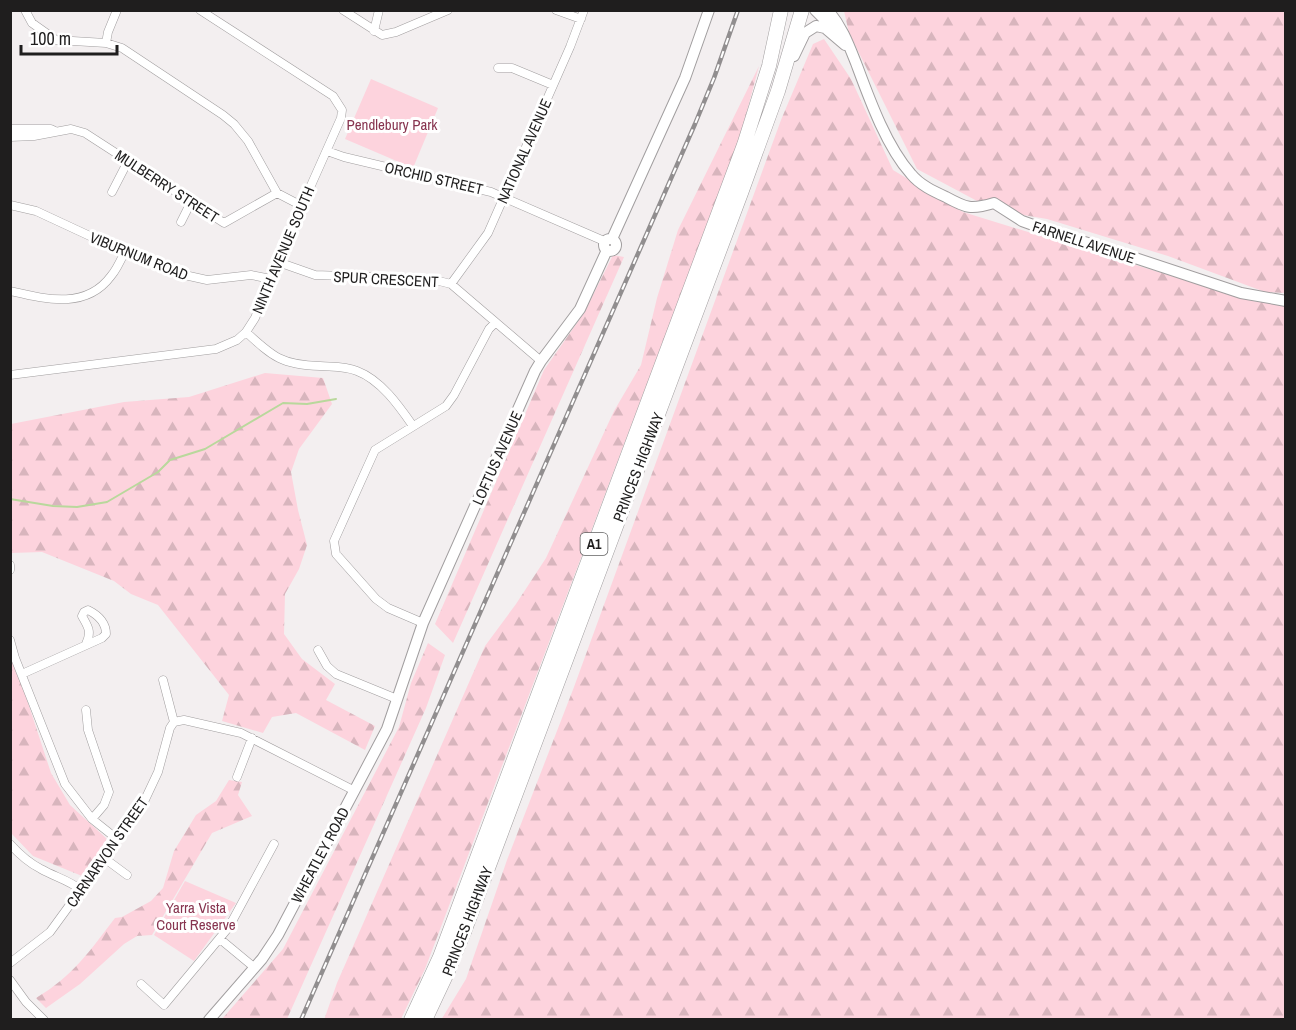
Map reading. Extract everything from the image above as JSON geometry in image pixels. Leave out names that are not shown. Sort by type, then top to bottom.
[{"type":"highway","name":"PRINCES HIGHWAY","points":[[411,1020],[440,957],[744,145],[770,66],[781,10]]},
{"type":"highway","points":[[770,66],[788,10]]},
{"type":"highway","name":"PRINCES HIGHWAY","points":[[425,1020],[464,932],[778,91],[801,10]]},
{"type":"street","points":[[25,10],[32,23],[56,40],[106,43],[122,48],[234,124],[248,141],[277,193],[302,206]]},
{"type":"street","points":[[106,43],[117,10]]},
{"type":"street","name":"NINTH AVENUE SOUTH","points":[[10,375],[216,349],[237,340],[246,332],[255,318],[341,118],[342,110],[333,96],[200,10]]},
{"type":"street","points":[[343,10],[382,35],[448,10]]},
{"type":"street","points":[[374,31],[379,10]]},
{"type":"street","points":[[556,10],[581,19]]},
{"type":"street","name":"NATIONAL AVENUE","points":[[451,284],[484,241],[554,85],[584,10]]},
{"type":"street","name":"LOFTUS AVENUE","points":[[405,675],[423,623],[541,361],[580,309],[608,243],[685,78],[709,10]]},
{"type":"street","name":"FARNELL AVENUE","points":[[815,10],[845,41]]},
{"type":"street","name":"FARNELL AVENUE","points":[[828,10],[855,62],[892,146],[912,175],[936,193],[958,204],[975,208],[993,203],[1022,221],[1061,235],[1241,293],[1286,301]]},
{"type":"street","points":[[836,10],[845,41]]},
{"type":"street","points":[[778,91],[801,39],[810,28],[818,25],[824,27],[845,41]]},
{"type":"street","points":[[498,68],[512,68],[554,85]]},
{"type":"street","name":"MULBERRY STREET","points":[[10,129],[51,129],[55,131]]},
{"type":"street","name":"MULBERRY STREET","points":[[10,137],[51,134],[55,131],[71,129],[85,133],[224,223],[277,193]]},
{"type":"street","name":"ORCHID STREET","points":[[327,151],[491,192],[608,243]]},
{"type":"street","points":[[112,192],[128,161]]},
{"type":"street","points":[[181,222],[191,202]]},
{"type":"street","name":"VIBURNUM ROAD","points":[[10,205],[36,211],[180,274],[207,280],[251,275],[271,279]]},
{"type":"street","points":[[10,291],[49,300],[79,298],[88,295],[106,283],[125,251]]},
{"type":"street","name":"SPUR CRESCENT","points":[[278,262],[315,275],[431,279],[451,284],[541,361]]},
{"type":"street","points":[[423,623],[388,608],[376,599],[336,555],[333,544],[372,454],[385,442],[439,411],[450,400],[487,333],[495,323]]},
{"type":"street","points":[[246,332],[269,353],[291,364],[341,367],[359,371],[384,390],[413,426]]},
{"type":"street","points":[[22,674],[102,638],[106,632],[103,622],[88,610],[82,616],[90,628],[86,644]]},
{"type":"street","points":[[10,640],[65,784],[92,819],[117,839]]},
{"type":"street","points":[[318,650],[327,666],[336,674],[397,699]]},
{"type":"street","name":"WHEATLEY ROAD","points":[[209,1020],[255,968],[278,935],[387,729],[405,675]]},
{"type":"street","points":[[163,680],[174,722],[184,720],[241,733],[355,791]]},
{"type":"street","points":[[86,710],[88,730],[109,792],[107,801],[92,819]]},
{"type":"street","name":"CARNARVON STREET","points":[[10,963],[50,932],[147,797],[158,772],[168,734],[174,722]]},
{"type":"street","points":[[237,777],[252,738]]},
{"type":"street","points":[[10,844],[36,867],[81,890]]},
{"type":"street","points":[[141,984],[164,1005],[235,918],[274,844]]},
{"type":"street","points":[[104,858],[127,875]]},
{"type":"street","points":[[220,939],[255,968]]},
{"type":"street","points":[[10,980],[26,1002],[44,1020]]},
{"type":"green space","points":[[844,11],[1285,11],[1285,293],[1265,292],[1168,256],[1047,219],[994,210],[917,169],[849,33]]},
{"type":"green space","points":[[824,39],[851,79],[893,170],[963,212],[1253,301],[1285,305],[1285,1019],[441,1020],[466,979],[507,860],[574,687],[781,120],[813,44]]},
{"type":"green space","points":[[759,66],[739,141],[425,969],[401,1019],[324,1020],[337,983],[485,646],[546,558],[614,411],[641,365],[657,298],[678,230]]},
{"type":"green space","name":"Pendlebury Park","points":[[371,79],[438,108],[413,168],[345,139]]},
{"type":"green space","points":[[613,255],[624,257],[453,643],[435,624],[544,370],[584,313]]},
{"type":"green space","points":[[265,373],[323,378],[332,404],[299,449],[291,472],[307,545],[299,569],[285,594],[284,634],[302,659],[335,684],[326,700],[375,726],[365,750],[296,713],[272,717],[263,733],[222,721],[229,695],[158,605],[131,594],[114,581],[42,552],[11,553],[11,424],[124,402],[189,397]]},
{"type":"green space","points":[[428,643],[445,655],[426,708],[287,1019],[222,1019],[283,949],[399,727],[411,683]]},
{"type":"green space","points":[[10,648],[51,773],[70,805],[107,839],[82,876],[33,856],[11,833]]},
{"type":"green space","points":[[229,780],[242,782],[238,795],[252,816],[212,833],[152,935],[137,936],[124,944],[80,984],[46,1008],[36,998],[70,972],[115,918],[122,917],[151,901],[163,888],[174,851],[196,815],[216,801]]},
{"type":"green space","name":"Yarra Vista Court Reserve","points":[[185,881],[236,903],[194,961],[154,935]]},
{"type":"waterway","points":[[10,499],[53,506],[77,507],[107,502],[158,472],[170,460],[205,449],[283,403],[307,404],[336,399]]},
{"type":"railway","points":[[301,1020],[695,124],[738,10]]}]
